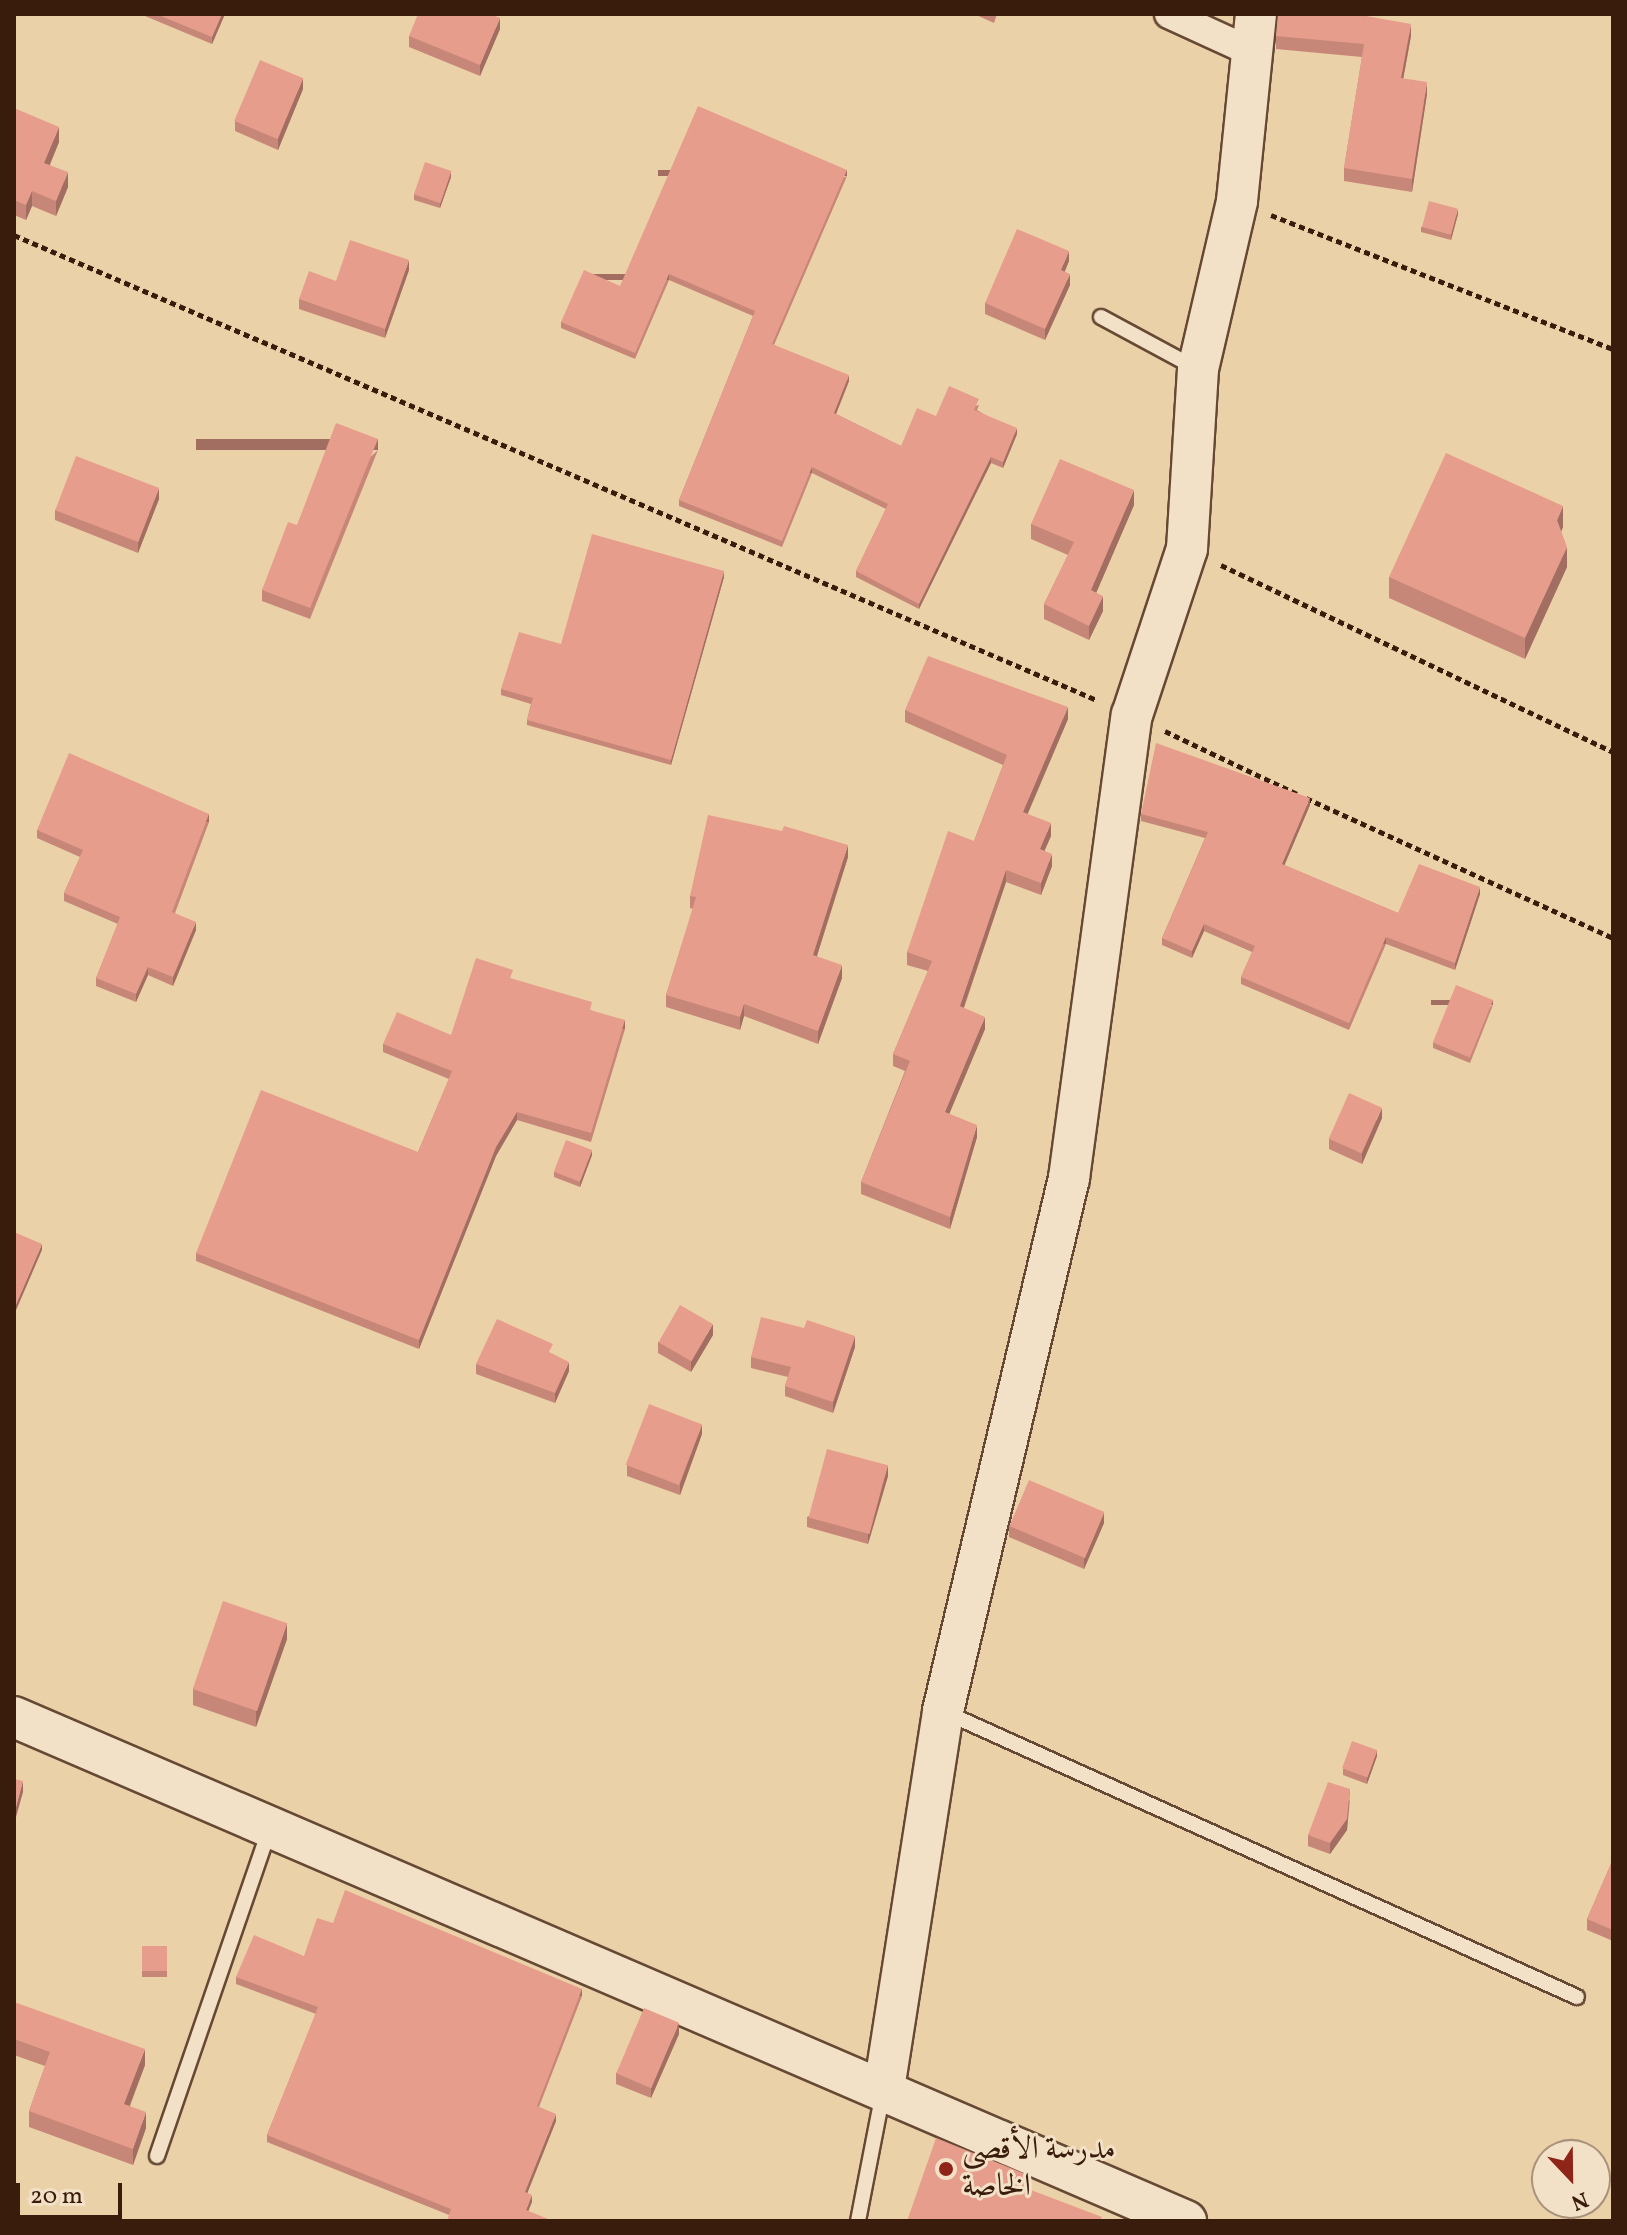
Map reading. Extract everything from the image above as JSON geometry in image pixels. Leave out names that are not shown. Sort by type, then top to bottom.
[{"type":"street","points":[[1169,14],[1254,53]]},
{"type":"street","points":[[884,2089],[943,1711],[1069,1178],[1132,715],[1187,549],[1198,369],[1237,201],[1256,14]]},
{"type":"street","points":[[14,1717],[272,1824],[1186,2221]]},
{"type":"lane","points":[[1101,317],[1198,369]]},
{"type":"lane","points":[[943,1711],[1577,1997]]},
{"type":"lane","points":[[157,2156],[272,1824]]},
{"type":"lane","points":[[858,2221],[884,2089]]},
{"type":"path","points":[[1237,201],[1613,349]]},
{"type":"path","points":[[14,235],[1132,715],[1613,938]]},
{"type":"path","points":[[1187,549],[1613,752]]},
{"type":"building","points":[[156,14],[222,14],[212,37]]},
{"type":"building","points":[[418,14],[490,14],[500,18],[480,65],[409,36]]},
{"type":"building","points":[[1278,14],[1355,14],[1411,24],[1401,78],[1427,82],[1412,179],[1344,168],[1364,44],[1276,36]]},
{"type":"building","points":[[260,60],[303,78],[277,139],[234,121]]},
{"type":"building","points":[[698,106],[847,170],[772,344],[849,375],[834,413],[901,446],[917,408],[936,416],[949,386],[979,399],[974,410],[1017,428],[1003,462],[991,457],[919,604],[856,571],[888,504],[812,467],[782,541],[679,500],[755,311],[669,274],[635,353],[561,322],[584,270],[620,286]]},
{"type":"building","points":[[14,108],[59,127],[44,163],[68,172],[56,201],[32,191],[26,205],[14,200]]},
{"type":"building","points":[[425,162],[451,171],[440,203],[414,194]]},
{"type":"building","points":[[1429,201],[1458,209],[1451,235],[1422,227]]},
{"type":"building","points":[[1017,229],[1069,251],[1061,270],[1070,274],[1045,329],[985,303]]},
{"type":"building","points":[[350,240],[409,260],[385,329],[299,299],[309,271],[336,281]]},
{"type":"building","points":[[336,423],[378,439],[310,608],[262,590],[288,522],[297,525]]},
{"type":"building","points":[[1446,453],[1563,506],[1557,520],[1567,547],[1525,638],[1389,577]]},
{"type":"building","points":[[76,456],[159,488],[138,542],[55,510]]},
{"type":"building","points":[[1060,459],[1134,490],[1091,590],[1103,596],[1089,626],[1044,604],[1074,542],[1031,524]]},
{"type":"building","points":[[592,534],[724,571],[671,760],[527,720],[533,698],[501,689],[519,632],[561,644]]},
{"type":"building","points":[[928,656],[1068,707],[1023,812],[1051,823],[1040,849],[1052,854],[1041,883],[1006,870],[960,1006],[985,1017],[945,1112],[977,1125],[950,1217],[861,1182],[910,1061],[893,1054],[932,961],[907,952],[948,831],[974,841],[1007,755],[905,710]]},
{"type":"building","points":[[1156,743],[1310,798],[1282,864],[1398,913],[1419,864],[1480,887],[1455,963],[1386,937],[1349,1023],[1241,977],[1255,946],[1204,924],[1192,951],[1162,938],[1208,832],[1141,814]]},
{"type":"building","points":[[69,753],[209,814],[172,912],[196,922],[173,977],[148,967],[136,994],[96,978],[120,917],[64,893],[83,850],[37,830]]},
{"type":"building","points":[[708,815],[782,831],[784,826],[848,845],[813,955],[842,965],[818,1031],[744,1004],[740,1017],[666,995],[696,897],[690,896]]},
{"type":"building","points":[[476,958],[513,970],[510,978],[592,1002],[590,1010],[625,1020],[591,1133],[517,1112],[496,1147],[419,1340],[196,1253],[261,1090],[418,1152],[452,1071],[383,1044],[397,1012],[451,1035]]},
{"type":"building","points":[[1456,985],[1493,1000],[1470,1057],[1433,1042]]},
{"type":"building","points":[[1349,1093],[1382,1108],[1362,1153],[1329,1139]]},
{"type":"building","points":[[566,1140],[592,1150],[580,1182],[554,1172]]},
{"type":"building","points":[[14,1232],[42,1244],[14,1309]]},
{"type":"building","points":[[680,1305],[713,1324],[691,1361],[658,1342]]},
{"type":"building","points":[[761,1317],[804,1328],[807,1320],[855,1336],[833,1402],[785,1386],[791,1367],[751,1357]]},
{"type":"building","points":[[497,1319],[553,1344],[549,1352],[569,1362],[555,1393],[476,1364]]},
{"type":"building","points":[[649,1404],[702,1424],[679,1485],[626,1465]]},
{"type":"building","points":[[827,1449],[888,1465],[869,1534],[809,1518]]},
{"type":"building","points":[[1029,1480],[1104,1512],[1085,1558],[1009,1526]]},
{"type":"building","points":[[223,1601],[287,1623],[257,1711],[193,1689]]},
{"type":"building","points":[[1352,1741],[1377,1750],[1367,1777],[1342,1768]]},
{"type":"building","points":[[14,1779],[23,1781],[14,1814]]},
{"type":"building","points":[[1328,1782],[1350,1789],[1347,1819],[1330,1843],[1308,1835]]},
{"type":"building","points":[[1613,1859],[1613,1930],[1587,1919]]},
{"type":"building","points":[[345,1890],[582,1989],[537,2106],[556,2114],[525,2192],[532,2195],[526,2210],[553,2221],[447,2221],[451,2209],[267,2135],[318,2007],[236,1977],[254,1935],[304,1956],[317,1918],[333,1923]]},
{"type":"building","points":[[142,1946],[167,1946],[167,1971],[142,1971]]},
{"type":"building","points":[[14,2002],[145,2049],[124,2104],[146,2112],[133,2149],[29,2111],[50,2052],[14,2039]]},
{"type":"building","points":[[644,2008],[679,2023],[651,2088],[616,2073]]},
{"type":"building","name":"مدرسة الأقصى الخاصة","points":[[936,2138],[1028,2175],[1023,2187],[1102,2217],[1100,2221],[907,2221]]},
{"type":"place","name":"مدرسة الأقصى الخاصة","points":[[946,2169]]}]
